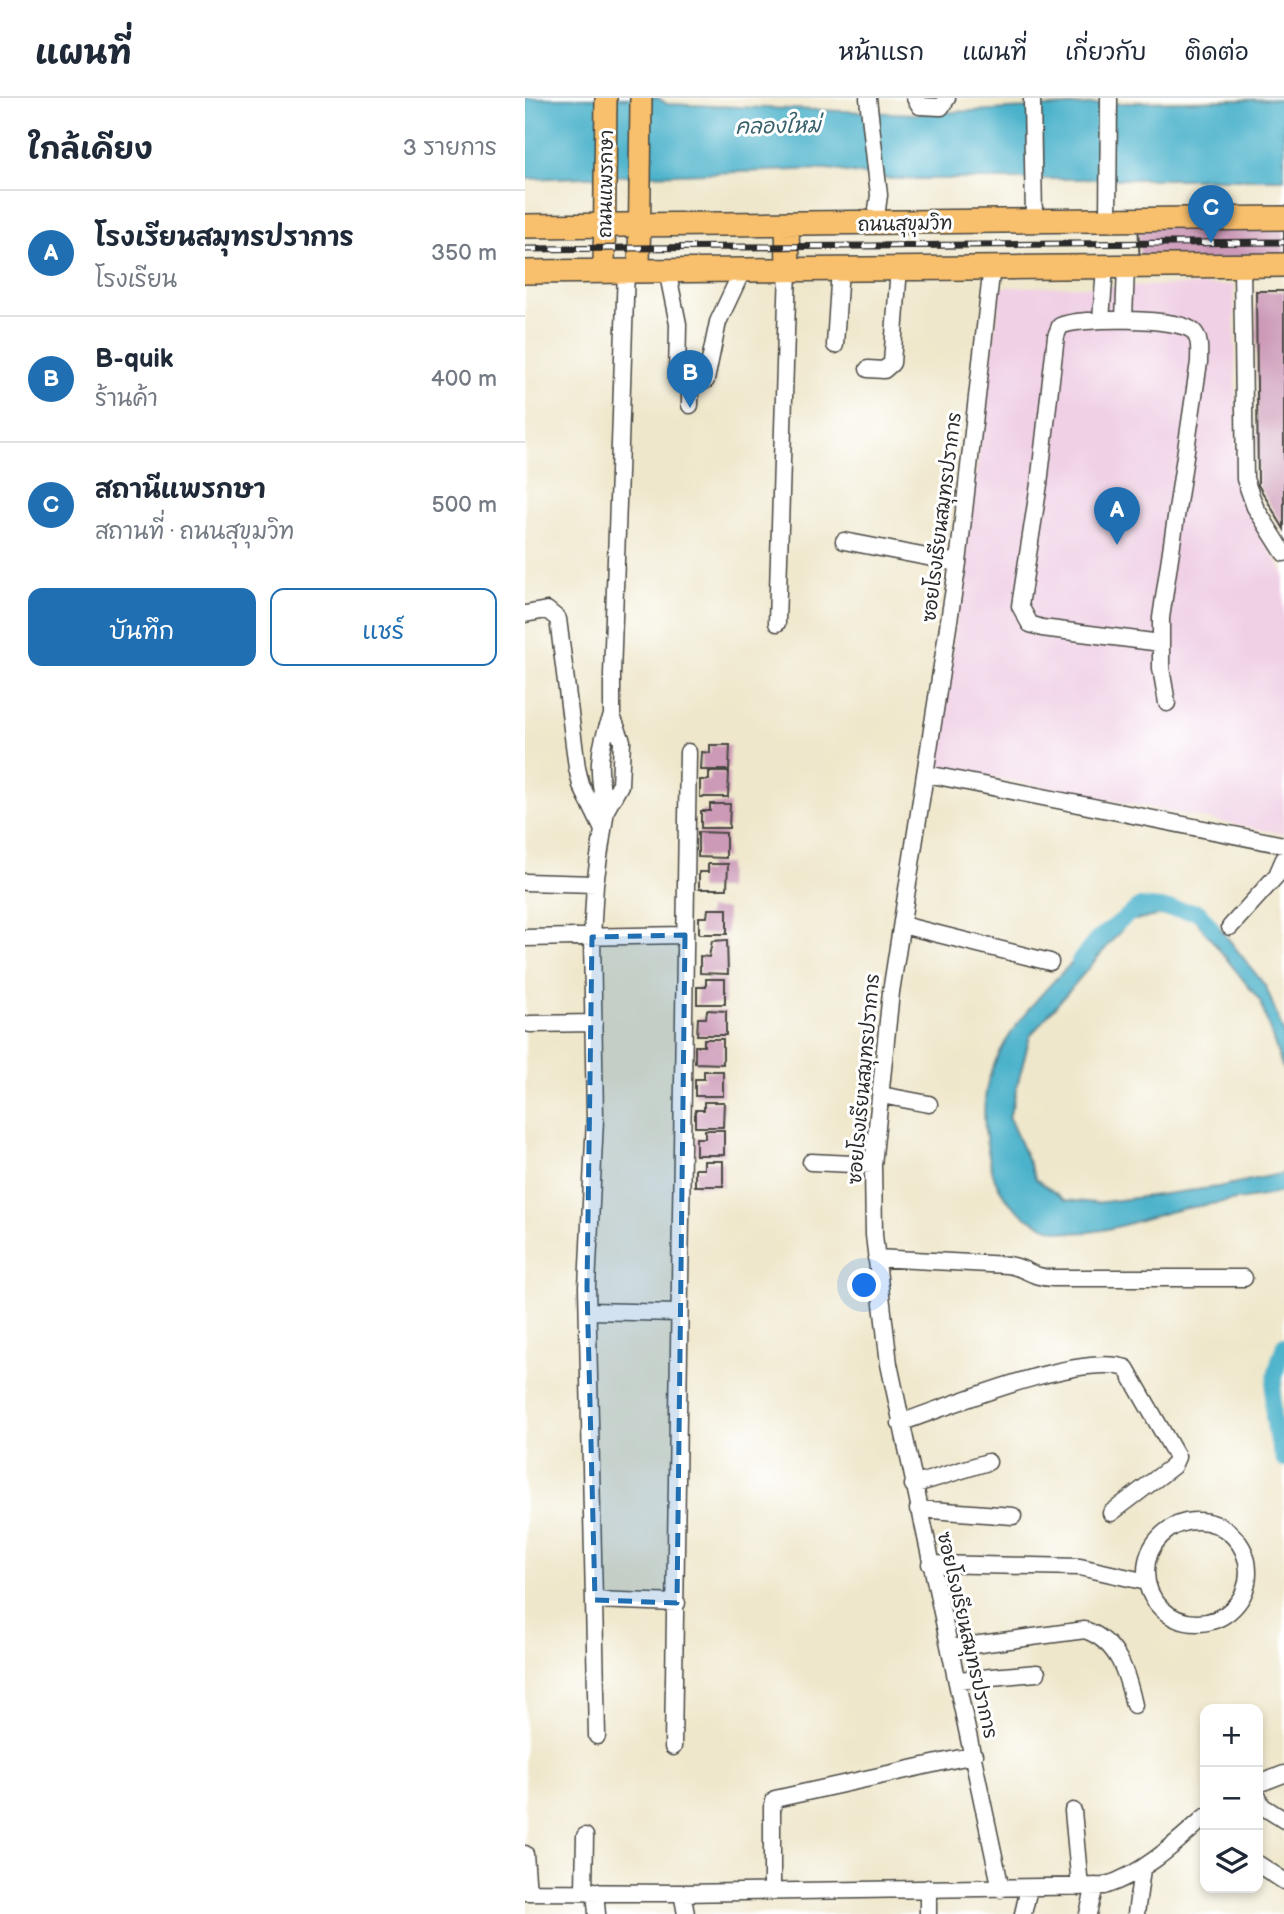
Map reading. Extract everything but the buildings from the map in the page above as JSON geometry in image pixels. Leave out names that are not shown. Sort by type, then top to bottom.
[{"type":"highway","name":"ถนนสุขุมวิท","points":[[525,226],[875,224],[1034,209],[1108,219],[1284,218]]},
{"type":"highway","points":[[787,223],[787,268]]},
{"type":"highway","points":[[525,272],[1284,265]]},
{"type":"main road","name":"ถนนแพรกษา","points":[[606,98],[605,225],[623,271]]},
{"type":"main road","name":"ถนนแพรกษา","points":[[623,271],[639,224],[641,98]]},
{"type":"street","points":[[915,98],[920,106],[941,107],[947,98]]},
{"type":"street","points":[[1108,219],[1109,99]]},
{"type":"street","points":[[868,100],[879,195],[875,224]]},
{"type":"street","points":[[1032,100],[1034,209]]},
{"type":"street","name":"ซอยโรงเรียนสมุทรปราการ","points":[[992,266],[958,563],[891,992],[873,1165],[876,1258],[900,1423],[1001,1889]]},
{"type":"street","points":[[1242,266],[1245,479],[1255,507],[1284,553]]},
{"type":"street","points":[[868,369],[884,370],[892,363],[899,267]]},
{"type":"street","points":[[1116,267],[1124,319]]},
{"type":"street","points":[[1101,320],[1116,267]]},
{"type":"street","points":[[777,623],[787,268]]},
{"type":"street","points":[[835,345],[841,268]]},
{"type":"street","points":[[667,270],[678,324],[677,379],[690,386],[706,380],[718,322],[743,269]]},
{"type":"street","points":[[597,1735],[588,1311],[595,1119],[592,937],[595,884],[606,810],[598,780],[601,738],[612,716],[623,271]]},
{"type":"street","points":[[1161,643],[1042,628],[1030,624],[1020,606],[1039,484],[1056,336],[1060,326],[1069,322],[1124,319],[1181,326],[1193,330],[1199,341],[1199,362],[1161,618],[1167,703]]},
{"type":"street","points":[[690,386],[690,405]]},
{"type":"street","points":[[844,541],[958,563]]},
{"type":"street","points":[[525,614],[547,610],[558,619],[577,768],[581,785],[603,830]]},
{"type":"street","points":[[673,1747],[688,752]]},
{"type":"street","points":[[927,774],[1284,845]]},
{"type":"street","points":[[1230,927],[1277,875],[1284,859]]},
{"type":"street","points":[[525,882],[595,884]]},
{"type":"street","points":[[902,925],[1050,962]]},
{"type":"street","points":[[525,937],[685,935]]},
{"type":"street","points":[[530,1024],[594,1023]]},
{"type":"street","points":[[881,1095],[929,1104]]},
{"type":"street","points":[[811,1162],[873,1165]]},
{"type":"street","points":[[876,1258],[1019,1266],[1032,1277],[1043,1278],[1244,1278]]},
{"type":"street","points":[[588,1311],[678,1313]]},
{"type":"street","points":[[900,1423],[1058,1371],[1116,1365],[1126,1368],[1177,1457],[1173,1466],[1111,1513]]},
{"type":"street","points":[[913,1485],[989,1462]]},
{"type":"street","points":[[919,1509],[1013,1516]]},
{"type":"street","points":[[1194,1521],[1213,1524],[1229,1533],[1241,1547],[1247,1565],[1247,1584],[1239,1601],[1226,1614],[1209,1622],[1190,1623],[1173,1617],[1158,1605],[1147,1582],[1146,1570],[1150,1552],[1160,1536],[1176,1526],[1194,1521]]},
{"type":"street","points":[[930,1564],[1080,1567],[1147,1582]]},
{"type":"street","points":[[595,1600],[677,1603]]},
{"type":"street","points":[[950,1648],[1086,1630],[1098,1635],[1119,1657],[1134,1705]]},
{"type":"street","points":[[957,1680],[1037,1674]]},
{"type":"street","points":[[772,1890],[772,1807],[775,1799],[974,1755]]},
{"type":"street","points":[[1263,1782],[1284,1774]]},
{"type":"street","points":[[1263,1807],[1284,1820]]},
{"type":"street","points":[[1073,1811],[1088,1886],[1088,1914]]},
{"type":"street","points":[[525,1854],[526,1892],[589,1890],[682,1893],[1088,1886],[1125,1879],[1200,1825]]},
{"type":"street","points":[[585,1836],[589,1890],[597,1914]]},
{"type":"street","points":[[1263,1867],[1284,1881]]},
{"type":"street","points":[[1136,1914],[1142,1869]]},
{"type":"street","points":[[927,1914],[928,1888]]},
{"type":"street","points":[[1023,1914],[1029,1888]]},
{"type":"street","points":[[682,1893],[686,1914]]},
{"type":"highlighted area","points":[[685,935],[677,1603],[595,1600],[587,1287],[592,937]]},
{"type":"shaded area","points":[[1234,285],[1237,481],[1250,515],[1284,574],[1284,834],[937,766],[1001,287]]},
{"type":"water","name":"คลองใหม่","points":[[525,98],[658,98],[667,104],[915,114],[1144,102],[1284,99],[1284,179],[891,179],[828,169],[525,179]]},
{"type":"water","points":[[1144,906],[1199,912],[1219,927],[1266,987],[1284,1034],[1284,1072],[1260,1001],[1194,918],[1163,915],[1129,921],[1030,1036],[1009,1118],[1036,1179],[1065,1200],[1096,1203],[1218,1187],[1284,1173],[1284,1192],[1183,1209],[1101,1230],[1073,1233],[1060,1231],[1025,1216],[1000,1190],[991,1166],[985,1124],[988,1082],[997,1058],[1012,1033],[1052,983],[1099,939]]},
{"type":"waterway","points":[[1079,961],[1097,939],[1140,906],[1199,912],[1212,928]]},
{"type":"waterway","points":[[1284,1345],[1275,1375],[1272,1403],[1275,1431],[1284,1460]]},
{"type":"railway","points":[[525,249],[1284,242]]},
{"type":"place","name":"สถานีแพรกษา","points":[[1211,243]]},
{"type":"place","name":"B-quik","points":[[690,408]]},
{"type":"place","name":"โรงเรียนสมุทรปราการ","points":[[1117,545]]}]
